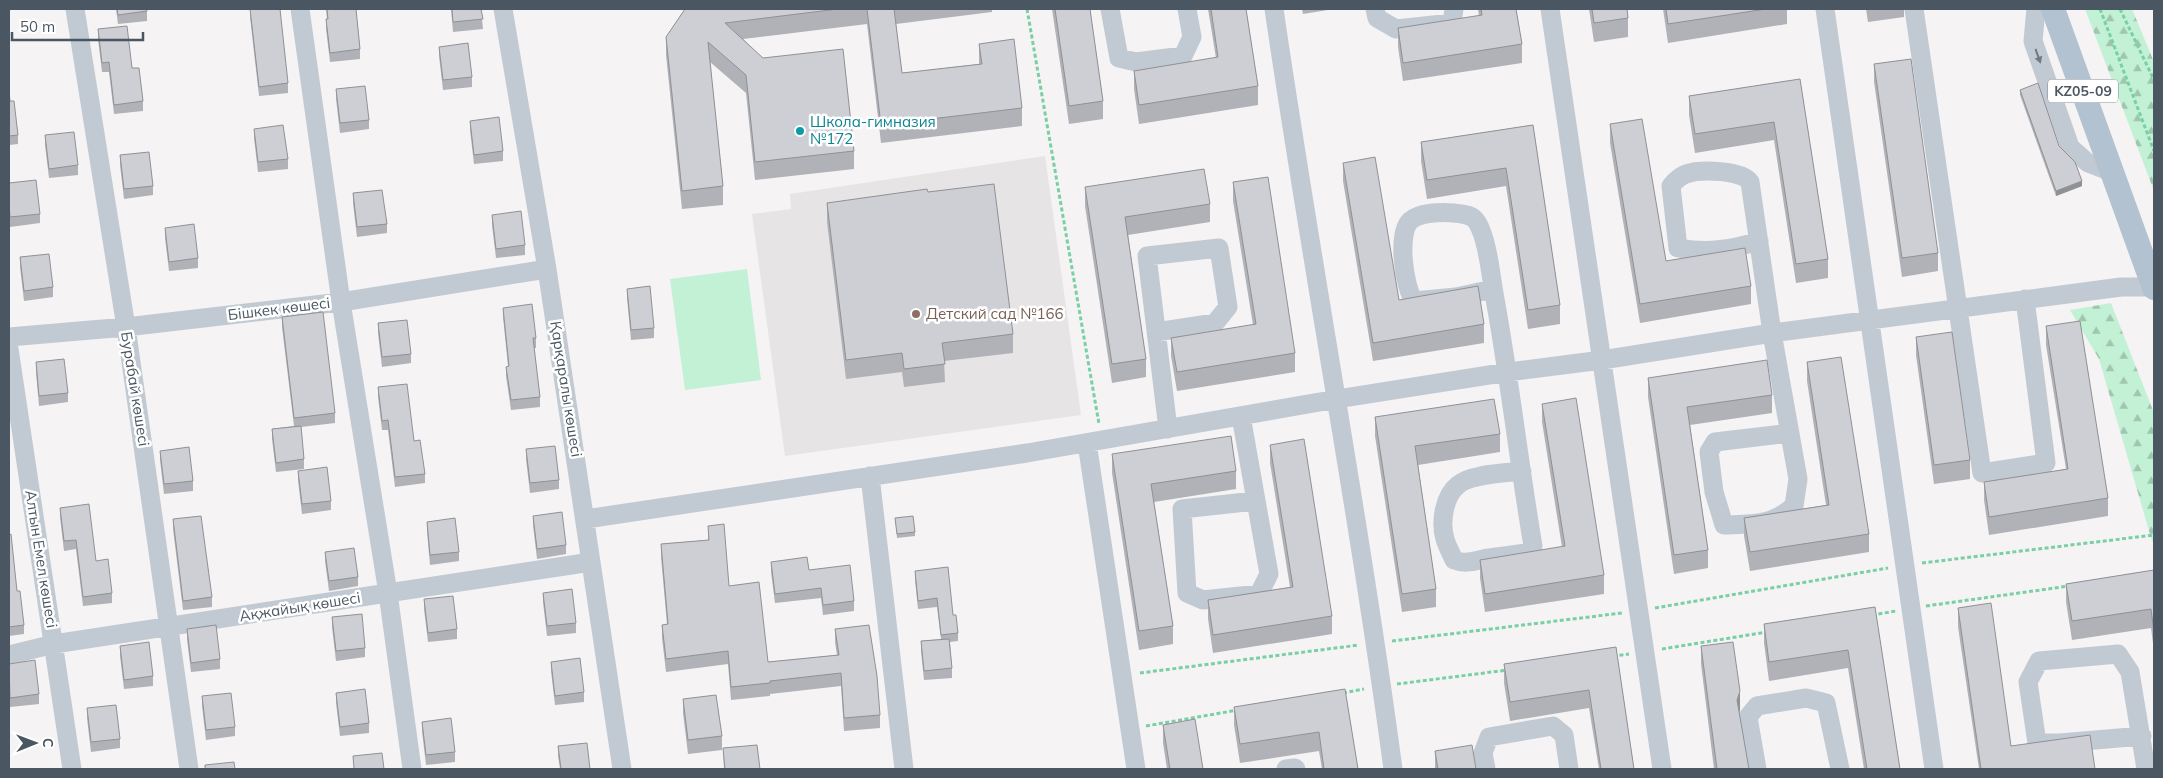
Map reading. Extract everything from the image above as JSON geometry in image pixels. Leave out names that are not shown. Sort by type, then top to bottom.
[{"type":"main road","name":"KZ05-09","points":[[2053,9],[2154,287]]},
{"type":"street","name":"Бурабай көшесі","points":[[75,9],[126,327],[189,769]]},
{"type":"street","points":[[300,9],[341,302],[388,593],[412,769]]},
{"type":"street","name":"Қарқаралы көшесі","points":[[503,9],[547,269],[586,518],[622,769]]},
{"type":"street","points":[[1110,9],[1118,58],[1136,62],[1183,56],[1192,37],[1187,9]]},
{"type":"street","points":[[1274,9],[1289,116],[1376,643],[1393,769]]},
{"type":"street","points":[[1375,9],[1377,18],[1396,29],[1452,23],[1454,9]]},
{"type":"street","points":[[1550,9],[1662,769]]},
{"type":"street","points":[[1825,9],[1934,769]]},
{"type":"street","points":[[1914,9],[1982,473],[2046,462],[2024,299]]},
{"type":"street","points":[[2036,9],[2033,41],[2070,147],[2088,163],[2114,173]]},
{"type":"street","points":[[1759,241],[1730,249],[1699,252],[1678,248],[1671,186],[1677,179],[1687,173],[1735,172],[1747,178],[1752,188],[1772,333],[1790,434],[1798,479],[1794,506],[1781,518],[1762,524],[1724,525],[1714,492],[1709,452],[1715,442],[1790,434]]},
{"type":"street","points":[[1493,290],[1456,297],[1414,301],[1402,261],[1405,230],[1410,220],[1422,215],[1446,212],[1467,214],[1477,221],[1487,256],[1508,372],[1533,546],[1528,552],[1469,563],[1454,560],[1444,538],[1444,506],[1458,484],[1483,475],[1522,471]]},
{"type":"street","points":[[1156,332],[1215,323],[1228,307],[1219,248],[1147,256],[1156,332],[1168,428]]},
{"type":"street","name":"Бішкек көшесі","points":[[9,337],[126,327],[341,302],[547,269]]},
{"type":"street","points":[[586,518],[1095,441],[1337,399],[1772,333],[2121,287],[2154,287]]},
{"type":"street","name":"Алтын Емел көшесі","points":[[9,350],[72,769]]},
{"type":"street","points":[[1241,416],[1269,574],[1259,594],[1203,600],[1187,592],[1182,509],[1255,501]]},
{"type":"street","points":[[1095,441],[1136,769]]},
{"type":"street","points":[[870,476],[904,769]]},
{"type":"street","name":"Ақжайық көшесі","points":[[9,655],[54,644],[591,562]]},
{"type":"street","points":[[2142,736],[2060,743],[2037,743],[2028,682],[2039,661],[2118,654],[2130,672],[2142,736],[2146,769]]},
{"type":"street","points":[[1757,769],[1748,717],[1757,706],[1806,698],[1826,703],[1840,769]]},
{"type":"street","points":[[1486,769],[1483,753],[1489,737],[1553,726],[1564,735],[1569,769]]},
{"type":"street","points":[[1286,769],[1296,769]]},
{"type":"path","points":[[1027,9],[1095,441]]},
{"type":"path","points":[[2100,9],[2154,151]]},
{"type":"path","points":[[2120,9],[2154,80]]},
{"type":"path","points":[[2122,538],[2154,535]]},
{"type":"shaded area","name":"Детский сад №166","points":[[1045,156],[1081,415],[785,456],[752,214],[791,209],[790,194]]},
{"type":"green space","points":[[2085,9],[2132,9],[2154,62],[2154,191]]},
{"type":"green space","points":[[747,269],[761,380],[685,390],[670,279]]},
{"type":"green space","points":[[2111,303],[2154,413],[2154,543],[2099,359],[2070,310]]},
{"type":"building","points":[[117,9],[147,9],[147,11],[118,15]]},
{"type":"building","points":[[250,9],[280,9],[288,83],[259,87]]},
{"type":"building","points":[[327,9],[356,9],[360,49],[330,53],[326,19],[328,19]]},
{"type":"building","points":[[452,9],[481,9],[483,19],[453,22]]},
{"type":"building","name":"Школа-гимназия №172","points":[[685,9],[838,9],[725,23],[763,58],[843,49],[854,151],[755,162],[746,75],[708,42],[723,186],[682,191],[666,37]]},
{"type":"building","points":[[867,9],[894,9],[902,73],[982,64],[979,44],[1014,39],[1022,108],[881,125]]},
{"type":"building","points":[[1055,9],[1090,9],[1103,101],[1069,106]]},
{"type":"building","points":[[1211,9],[1246,9],[1258,86],[1139,105],[1134,71],[1218,57]]},
{"type":"building","points":[[1481,9],[1516,9],[1522,44],[1403,63],[1398,28],[1482,15]]},
{"type":"building","points":[[1592,9],[1627,9],[1628,18],[1594,23]]},
{"type":"building","points":[[1666,9],[1766,9],[1668,24]]},
{"type":"building","points":[[127,26],[132,68],[139,68],[143,101],[114,105],[109,62],[102,63],[98,29]]},
{"type":"building","points":[[468,43],[472,77],[443,80],[439,47]]},
{"type":"building","points":[[1911,59],[1938,253],[1902,258],[1874,64]]},
{"type":"building","points":[[1800,79],[1828,259],[1796,264],[1774,122],[1695,134],[1689,96]]},
{"type":"building","points":[[2038,83],[2059,146],[2075,162],[2082,181],[2056,191],[2020,90]]},
{"type":"building","points":[[365,86],[369,120],[340,123],[336,89]]},
{"type":"building","points":[[9,91],[10,101],[14,101],[18,135],[9,136]]},
{"type":"building","points":[[499,117],[503,151],[474,155],[470,121]]},
{"type":"building","points":[[1642,119],[1666,261],[1745,248],[1751,286],[1640,304],[1610,124]]},
{"type":"building","points":[[283,125],[288,159],[258,162],[254,129]]},
{"type":"building","points":[[1533,125],[1560,305],[1528,310],[1506,168],[1427,180],[1421,142]]},
{"type":"building","points":[[74,132],[78,165],[49,169],[45,135]]},
{"type":"building","points":[[149,152],[153,186],[124,189],[120,155]]},
{"type":"building","points":[[1375,157],[1399,300],[1478,286],[1484,324],[1373,343],[1343,163]]},
{"type":"building","points":[[1204,169],[1210,204],[1125,217],[1146,359],[1112,364],[1085,187]]},
{"type":"building","points":[[1268,177],[1295,353],[1177,372],[1171,338],[1256,324],[1233,182]]},
{"type":"building","points":[[36,180],[40,214],[10,217],[9,183]]},
{"type":"building","points":[[994,184],[1013,334],[942,343],[945,364],[904,369],[902,353],[846,360],[827,203],[927,189],[928,192]]},
{"type":"building","points":[[382,190],[387,224],[357,227],[353,193]]},
{"type":"building","points":[[521,211],[525,245],[496,249],[492,215]]},
{"type":"building","points":[[194,224],[198,258],[169,262],[165,228]]},
{"type":"building","points":[[49,254],[53,287],[24,291],[20,257]]},
{"type":"building","points":[[650,286],[654,328],[631,330],[627,289]]},
{"type":"building","points":[[532,304],[536,338],[533,338],[540,397],[511,400],[506,367],[509,366],[503,308]]},
{"type":"building","points":[[323,312],[335,413],[294,418],[282,317]]},
{"type":"building","points":[[407,320],[411,354],[382,357],[378,323]]},
{"type":"building","points":[[2080,321],[2108,498],[1989,517],[1984,482],[2068,469],[2046,326]]},
{"type":"building","points":[[1952,332],[1970,460],[1934,465],[1916,337]]},
{"type":"building","points":[[1841,357],[1869,534],[1750,552],[1744,518],[1829,505],[1807,362]]},
{"type":"building","points":[[64,359],[68,393],[39,396],[36,362]]},
{"type":"building","points":[[1767,360],[1772,395],[1687,407],[1708,550],[1674,555],[1648,378]]},
{"type":"building","points":[[407,384],[414,441],[420,440],[425,474],[395,477],[388,420],[382,421],[378,387]]},
{"type":"building","points":[[1576,398],[1604,575],[1485,594],[1480,560],[1565,546],[1542,404]]},
{"type":"building","points":[[1494,399],[1500,434],[1415,446],[1436,589],[1402,594],[1375,417]]},
{"type":"building","points":[[301,426],[304,459],[276,463],[272,429]]},
{"type":"building","points":[[1231,436],[1236,471],[1151,484],[1173,626],[1139,631],[1112,454]]},
{"type":"building","points":[[1304,439],[1332,616],[1213,635],[1208,600],[1293,587],[1270,445]]},
{"type":"building","points":[[555,446],[559,480],[530,483],[526,449]]},
{"type":"building","points":[[189,447],[193,481],[164,484],[160,451]]},
{"type":"building","points":[[327,467],[331,501],[302,504],[298,471]]},
{"type":"building","points":[[89,504],[96,561],[108,559],[112,593],[83,597],[76,540],[64,541],[60,508]]},
{"type":"building","points":[[562,512],[566,545],[537,549],[533,516]]},
{"type":"building","points":[[201,516],[212,597],[183,601],[173,519]]},
{"type":"building","points":[[913,516],[915,532],[897,534],[895,518]]},
{"type":"building","points":[[455,518],[459,552],[430,555],[427,522]]},
{"type":"building","points":[[724,524],[729,586],[759,582],[768,662],[839,655],[835,629],[869,625],[877,676],[880,715],[844,718],[841,673],[731,687],[728,651],[666,659],[662,625],[668,624],[661,544],[709,540],[708,526]]},
{"type":"building","points":[[11,534],[17,591],[20,591],[24,625],[9,627],[9,535]]},
{"type":"building","points":[[354,548],[358,577],[329,581],[325,552]]},
{"type":"building","points":[[807,557],[809,570],[850,565],[854,601],[823,605],[821,588],[775,594],[771,562]]},
{"type":"building","points":[[948,567],[953,615],[956,615],[958,633],[941,635],[937,598],[918,601],[915,571]]},
{"type":"building","points":[[2154,570],[2154,632],[2151,609],[2072,621],[2066,584]]},
{"type":"building","points":[[572,589],[576,623],[547,626],[543,593]]},
{"type":"building","points":[[453,596],[457,629],[428,633],[424,599]]},
{"type":"building","points":[[1991,603],[2011,746],[2090,735],[2095,769],[1981,769],[1958,608]]},
{"type":"building","points":[[1875,607],[1900,769],[1867,769],[1848,650],[1769,662],[1764,624]]},
{"type":"building","points":[[362,614],[365,648],[336,651],[332,617]]},
{"type":"building","points":[[216,625],[220,659],[191,663],[187,629]]},
{"type":"building","points":[[949,639],[952,668],[924,671],[921,641]]},
{"type":"building","points":[[149,642],[153,676],[124,680],[120,646]]},
{"type":"building","points":[[1733,642],[1740,691],[1737,700],[1749,769],[1717,769],[1701,646]]},
{"type":"building","points":[[1616,647],[1634,769],[1601,769],[1589,690],[1510,702],[1504,664]]},
{"type":"building","points":[[580,658],[584,692],[555,696],[551,662]]},
{"type":"building","points":[[35,660],[39,694],[10,698],[9,664]]},
{"type":"building","points":[[365,689],[369,723],[340,727],[336,693]]},
{"type":"building","points":[[1345,689],[1358,769],[1324,769],[1319,732],[1240,744],[1234,707]]},
{"type":"building","points":[[231,693],[235,727],[206,730],[202,696]]},
{"type":"building","points":[[716,695],[722,736],[688,740],[683,699]]},
{"type":"building","points":[[116,705],[120,739],[91,742],[87,708]]},
{"type":"building","points":[[451,718],[455,752],[426,755],[422,722]]},
{"type":"building","points":[[1195,719],[1203,769],[1170,769],[1163,725]]},
{"type":"building","points":[[587,743],[590,769],[561,769],[558,746]]},
{"type":"building","points":[[757,745],[760,769],[725,769],[723,748]]},
{"type":"building","points":[[1472,745],[1476,769],[1438,769],[1435,751]]},
{"type":"building","points":[[382,753],[384,769],[354,769],[353,756]]},
{"type":"building","points":[[234,762],[235,769],[205,769],[205,765]]},
{"type":"place","name":"Школа-гимназия №172","points":[[800,131]]},
{"type":"place","name":"Детский сад №166","points":[[916,314]]}]
